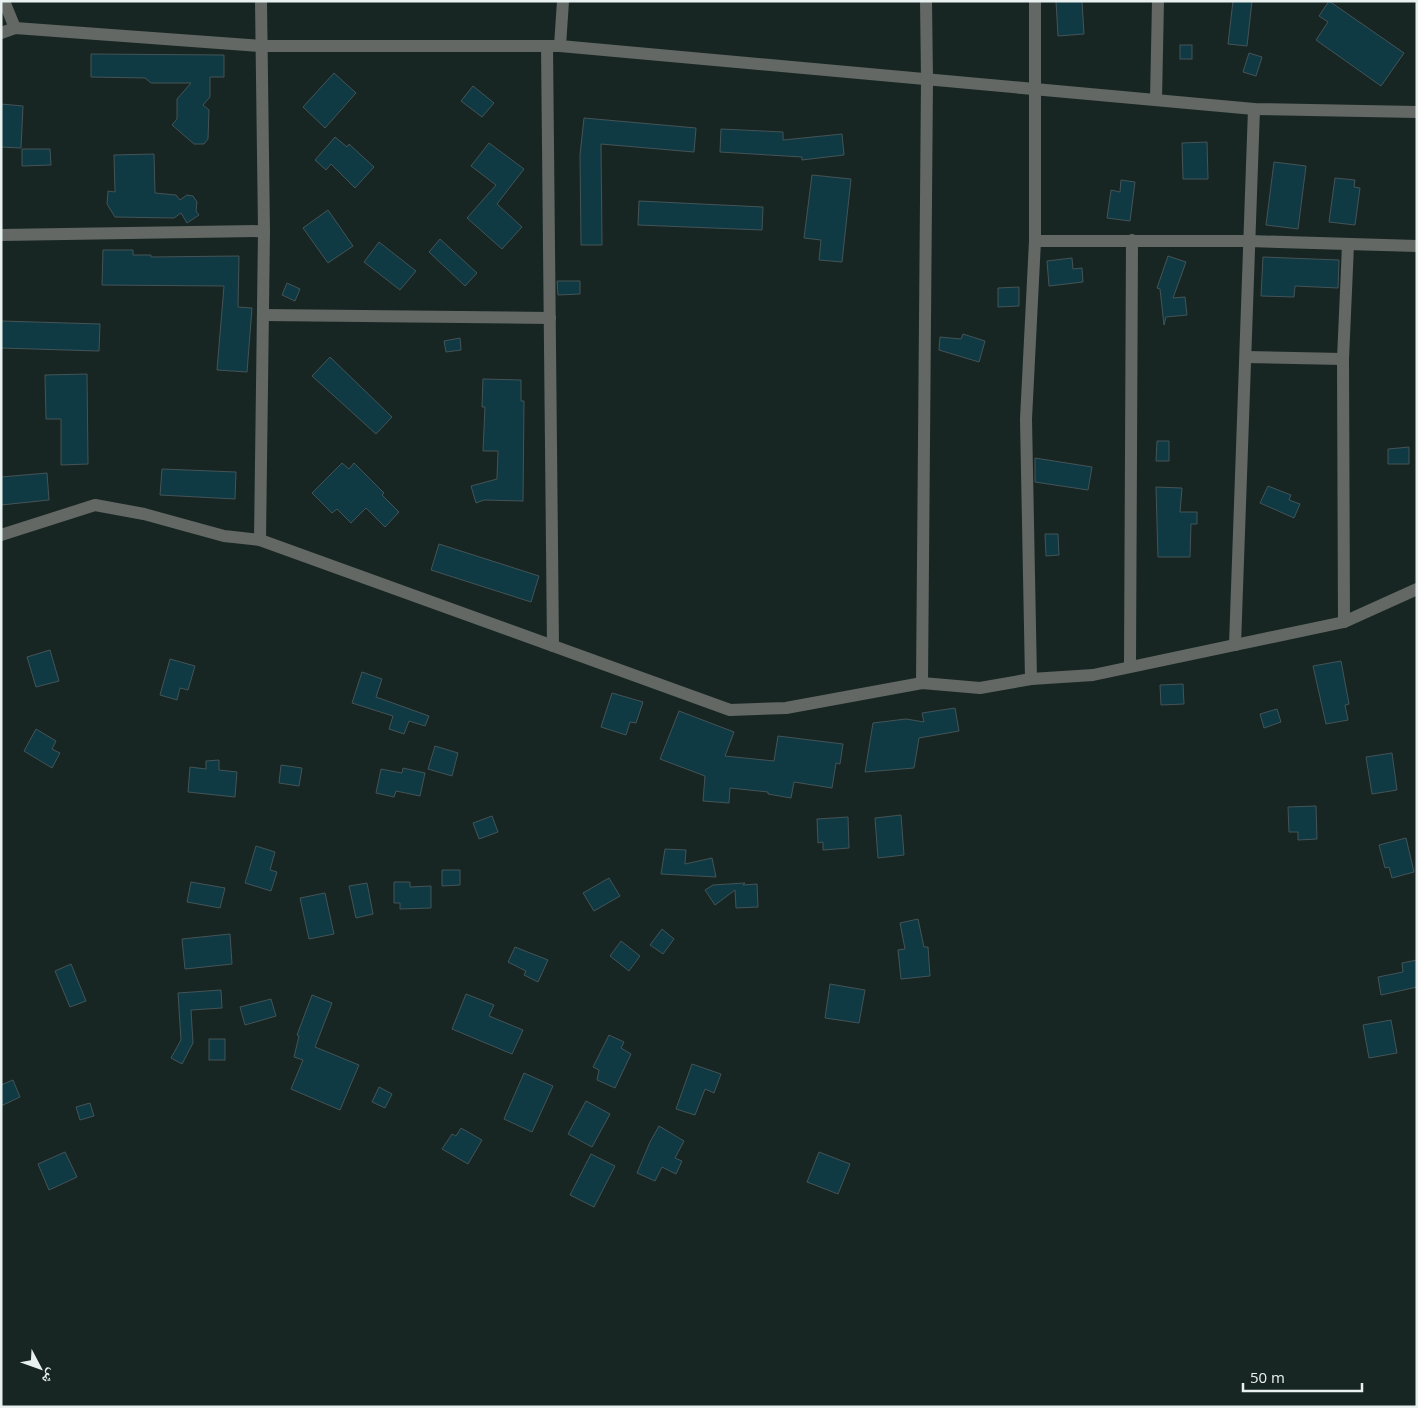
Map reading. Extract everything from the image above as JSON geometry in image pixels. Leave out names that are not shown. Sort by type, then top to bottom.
[{"type":"street","points":[[4,1],[15,28]]},
{"type":"street","points":[[260,540],[264,231],[261,1]]},
{"type":"street","points":[[554,646],[550,318],[553,46],[563,1]]},
{"type":"street","points":[[922,683],[928,79],[926,1]]},
{"type":"street","points":[[1031,679],[1026,419],[1034,241],[1035,1]]},
{"type":"street","points":[[1156,100],[1158,1]]},
{"type":"street","points":[[1,33],[15,28],[261,46],[553,46],[1254,109],[1417,112]]},
{"type":"street","points":[[1235,645],[1254,109]]},
{"type":"street","points":[[1,235],[264,231]]},
{"type":"street","points":[[1130,666],[1132,240]]},
{"type":"street","points":[[1034,241],[1249,241],[1417,246]]},
{"type":"street","points":[[1344,622],[1343,359],[1348,245]]},
{"type":"street","points":[[263,315],[550,318]]},
{"type":"street","points":[[1246,356],[1343,359]]},
{"type":"street","points":[[1,535],[95,505],[144,514],[224,536],[260,540],[730,710],[786,708],[922,683],[980,688],[1031,679],[1093,675],[1344,622],[1417,588]]},
{"type":"building","points":[[1056,1],[1082,1],[1084,34],[1058,36]]},
{"type":"building","points":[[1233,1],[1252,1],[1247,46],[1228,44]]},
{"type":"building","points":[[1329,1],[1404,53],[1381,86],[1316,40],[1328,22],[1319,16]]},
{"type":"building","points":[[1180,45],[1192,45],[1192,59],[1180,59]]},
{"type":"building","points":[[1249,53],[1262,57],[1256,76],[1243,72]]},
{"type":"building","points":[[91,54],[224,55],[224,77],[210,77],[210,97],[203,105],[209,110],[208,139],[204,144],[194,144],[172,125],[177,119],[177,99],[191,83],[151,83],[145,78],[91,77]]},
{"type":"building","points":[[334,73],[356,93],[325,128],[303,107]]},
{"type":"building","points":[[473,86],[494,103],[482,117],[461,101]]},
{"type":"building","points":[[1,104],[23,106],[21,148],[1,147]]},
{"type":"building","points":[[584,118],[696,128],[694,152],[601,144],[602,245],[581,245],[580,155]]},
{"type":"building","points":[[721,129],[783,132],[783,140],[842,134],[844,155],[802,160],[802,157],[720,152]]},
{"type":"building","points":[[335,137],[347,147],[349,144],[374,167],[355,188],[331,164],[326,170],[315,160]]},
{"type":"building","points":[[1207,142],[1208,179],[1183,179],[1182,143]]},
{"type":"building","points":[[489,143],[524,169],[497,204],[522,227],[502,249],[467,218],[496,185],[471,166]]},
{"type":"building","points":[[22,149],[50,149],[51,165],[22,166]]},
{"type":"building","points":[[154,154],[155,193],[176,195],[180,200],[187,195],[193,196],[197,202],[196,211],[199,215],[187,223],[181,213],[174,218],[115,217],[107,204],[108,191],[115,192],[114,155]]},
{"type":"building","points":[[1274,162],[1306,166],[1298,229],[1266,225]]},
{"type":"building","points":[[812,175],[851,179],[842,262],[819,260],[821,240],[804,238]]},
{"type":"building","points":[[1335,178],[1355,180],[1354,187],[1360,188],[1355,225],[1329,222]]},
{"type":"building","points":[[1121,180],[1135,182],[1130,221],[1107,218],[1111,190],[1120,192]]},
{"type":"building","points":[[639,201],[763,207],[762,230],[638,225]]},
{"type":"building","points":[[328,210],[353,246],[328,263],[303,228]]},
{"type":"building","points":[[440,239],[477,273],[465,286],[429,252]]},
{"type":"building","points":[[379,242],[416,271],[400,290],[364,262]]},
{"type":"building","points":[[103,250],[133,250],[133,255],[151,255],[151,257],[239,256],[238,307],[252,308],[247,372],[217,370],[224,286],[102,285]]},
{"type":"building","points":[[1168,256],[1186,262],[1173,298],[1185,297],[1187,315],[1166,317],[1164,325],[1160,289],[1157,288]]},
{"type":"building","points":[[1263,257],[1339,260],[1338,288],[1295,286],[1294,297],[1261,296]]},
{"type":"building","points":[[1072,258],[1073,269],[1082,268],[1083,282],[1049,286],[1047,261]]},
{"type":"building","points":[[557,281],[580,281],[580,294],[558,295]]},
{"type":"building","points":[[287,283],[300,289],[295,301],[282,295]]},
{"type":"building","points":[[1019,287],[1019,306],[998,307],[998,288]]},
{"type":"building","points":[[1,321],[100,324],[99,351],[1,348]]},
{"type":"building","points":[[963,334],[985,341],[979,362],[939,350],[940,337],[961,339]]},
{"type":"building","points":[[460,338],[461,350],[446,352],[444,341]]},
{"type":"building","points":[[330,357],[392,417],[376,434],[312,376]]},
{"type":"building","points":[[87,374],[88,464],[61,465],[61,419],[46,419],[45,375]]},
{"type":"building","points":[[483,379],[521,380],[521,401],[524,401],[523,501],[484,500],[476,503],[471,486],[497,479],[498,451],[483,451],[485,407],[482,407]]},
{"type":"building","points":[[1157,441],[1169,441],[1169,461],[1156,461]]},
{"type":"building","points":[[1409,447],[1409,464],[1388,464],[1388,449]]},
{"type":"building","points":[[1035,458],[1092,467],[1088,490],[1035,482]]},
{"type":"building","points":[[342,463],[349,469],[354,463],[384,493],[382,495],[399,512],[385,527],[366,508],[351,523],[337,509],[332,513],[312,493]]},
{"type":"building","points":[[162,469],[236,472],[235,499],[160,495]]},
{"type":"building","points":[[47,473],[49,500],[1,505],[1,477]]},
{"type":"building","points":[[1268,486],[1291,495],[1289,500],[1300,504],[1294,518],[1260,503]]},
{"type":"building","points":[[1156,487],[1182,488],[1180,512],[1197,512],[1197,524],[1191,524],[1190,557],[1158,557]]},
{"type":"building","points":[[1045,534],[1058,534],[1059,555],[1046,556]]},
{"type":"building","points":[[439,544],[539,576],[531,602],[431,570]]},
{"type":"building","points":[[50,650],[59,681],[36,687],[27,657]]},
{"type":"building","points":[[170,659],[195,666],[188,690],[180,688],[177,700],[160,695]]},
{"type":"building","points":[[1341,661],[1349,704],[1345,705],[1348,720],[1326,724],[1313,666]]},
{"type":"building","points":[[362,672],[382,679],[376,697],[429,716],[425,726],[409,721],[404,734],[389,729],[393,716],[352,703]]},
{"type":"building","points":[[1183,684],[1184,704],[1161,705],[1160,685]]},
{"type":"building","points":[[612,693],[643,702],[636,723],[630,722],[626,735],[601,727]]},
{"type":"building","points":[[955,708],[959,731],[919,738],[914,768],[865,772],[873,723],[906,719],[924,722],[922,713]]},
{"type":"building","points":[[1277,709],[1281,722],[1264,728],[1260,714]]},
{"type":"building","points":[[679,711],[734,732],[725,756],[774,761],[778,736],[843,744],[840,764],[836,763],[832,788],[794,782],[791,798],[768,794],[768,792],[730,788],[729,803],[703,801],[705,776],[660,759]]},
{"type":"building","points":[[36,729],[56,741],[52,749],[60,753],[52,768],[24,751]]},
{"type":"building","points":[[435,746],[458,753],[452,776],[428,769]]},
{"type":"building","points":[[1392,753],[1397,790],[1372,794],[1366,757]]},
{"type":"building","points":[[219,760],[219,770],[237,772],[235,797],[188,792],[190,767],[206,769],[206,761]]},
{"type":"building","points":[[281,765],[302,768],[299,786],[279,783]]},
{"type":"building","points":[[403,768],[425,773],[420,796],[396,791],[394,797],[376,793],[381,769],[402,773]]},
{"type":"building","points":[[1316,806],[1317,839],[1298,840],[1298,832],[1289,832],[1288,807]]},
{"type":"building","points":[[901,815],[904,855],[878,858],[875,818]]},
{"type":"building","points":[[492,816],[498,832],[479,839],[473,823]]},
{"type":"building","points":[[848,817],[849,848],[823,850],[823,842],[818,843],[817,819]]},
{"type":"building","points":[[1406,838],[1414,872],[1392,878],[1389,867],[1385,868],[1379,845]]},
{"type":"building","points":[[256,846],[275,852],[270,870],[277,872],[271,891],[245,883]]},
{"type":"building","points":[[665,849],[686,850],[685,864],[712,858],[716,877],[661,874]]},
{"type":"building","points":[[442,870],[460,870],[460,885],[442,886]]},
{"type":"building","points":[[609,878],[620,896],[594,911],[583,893]]},
{"type":"building","points":[[191,882],[225,888],[220,908],[187,902]]},
{"type":"building","points":[[394,882],[410,882],[410,887],[431,886],[431,908],[400,909],[400,903],[394,903]]},
{"type":"building","points":[[367,883],[373,914],[356,918],[349,886]]},
{"type":"building","points":[[745,883],[743,885],[757,884],[758,907],[736,908],[735,890],[715,905],[705,890],[713,885]]},
{"type":"building","points":[[325,893],[334,934],[309,939],[300,898]]},
{"type":"building","points":[[918,919],[924,947],[928,947],[930,976],[901,979],[898,950],[905,949],[900,923]]},
{"type":"building","points":[[662,929],[674,939],[663,954],[650,945]]},
{"type":"building","points":[[230,934],[232,964],[185,969],[182,939]]},
{"type":"building","points":[[621,941],[640,956],[629,971],[610,956]]},
{"type":"building","points":[[515,947],[548,960],[538,982],[524,975],[526,971],[508,962]]},
{"type":"building","points":[[1417,960],[1417,987],[1381,995],[1378,977],[1403,972],[1402,963]]},
{"type":"building","points":[[71,964],[86,1001],[70,1007],[55,971]]},
{"type":"building","points":[[830,984],[865,990],[859,1023],[825,1018]]},
{"type":"building","points":[[221,990],[222,1008],[191,1010],[193,1043],[182,1064],[171,1058],[181,1040],[178,993]]},
{"type":"building","points":[[466,994],[494,1005],[489,1016],[523,1030],[512,1054],[452,1029]]},
{"type":"building","points":[[312,995],[332,1003],[315,1047],[359,1065],[340,1110],[291,1089],[303,1060],[294,1057],[299,1036],[297,1035]]},
{"type":"building","points":[[271,999],[276,1016],[245,1025],[240,1007]]},
{"type":"building","points":[[1391,1020],[1397,1053],[1369,1058],[1363,1025]]},
{"type":"building","points":[[609,1035],[624,1042],[621,1048],[631,1054],[615,1088],[597,1080],[599,1070],[593,1067]]},
{"type":"building","points":[[209,1039],[225,1039],[225,1060],[209,1060]]},
{"type":"building","points":[[692,1064],[721,1074],[714,1093],[705,1089],[695,1115],[676,1109]]},
{"type":"building","points":[[524,1073],[553,1086],[532,1132],[504,1119]]},
{"type":"building","points":[[13,1080],[20,1097],[1,1106],[1,1085]]},
{"type":"building","points":[[379,1087],[392,1094],[385,1108],[372,1102]]},
{"type":"building","points":[[586,1101],[610,1114],[592,1147],[568,1134]]},
{"type":"building","points":[[90,1103],[94,1116],[80,1120],[76,1107]]},
{"type":"building","points":[[659,1126],[684,1141],[675,1158],[682,1161],[676,1174],[662,1167],[655,1181],[637,1173]]},
{"type":"building","points":[[461,1128],[482,1140],[468,1164],[442,1149],[452,1134],[456,1136]]},
{"type":"building","points":[[65,1152],[77,1177],[49,1190],[38,1164]]},
{"type":"building","points":[[819,1152],[850,1164],[838,1194],[807,1182]]},
{"type":"building","points":[[591,1154],[615,1166],[594,1207],[570,1195]]}]
